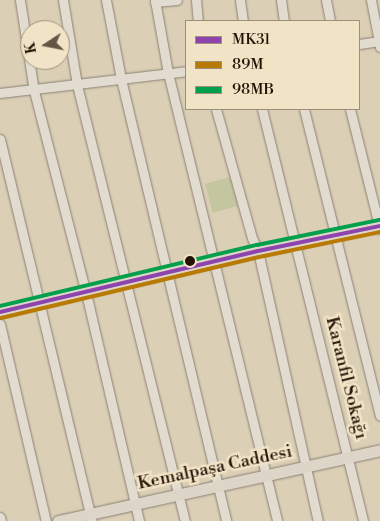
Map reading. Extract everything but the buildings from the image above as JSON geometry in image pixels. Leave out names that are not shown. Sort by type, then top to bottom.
[{"type":"main road","points":[[0,312],[41,304],[258,251],[380,227]]},
{"type":"main road","name":"Kemalpaşa Caddesi","points":[[58,521],[91,517],[135,504],[380,450]]},
{"type":"street","points":[[20,0],[34,90],[86,293],[139,521]]},
{"type":"street","points":[[63,0],[77,84],[185,521]]},
{"type":"street","points":[[106,0],[121,79],[226,521]]},
{"type":"street","points":[[177,0],[155,1],[168,73],[216,261],[277,521]]},
{"type":"street","points":[[196,0],[198,20]]},
{"type":"street","points":[[240,0],[243,20]]},
{"type":"street","points":[[281,0],[284,20]]},
{"type":"street","points":[[326,0],[330,20]]},
{"type":"street","points":[[360,44],[380,43],[371,0]]},
{"type":"street","points":[[0,93],[185,71]]},
{"type":"street","points":[[216,110],[252,238],[258,251],[318,521]]},
{"type":"street","name":"Karanfil Sokağı","points":[[262,110],[297,243],[363,521]]},
{"type":"street","points":[[304,110],[380,416]]},
{"type":"street","points":[[350,110],[380,227]]},
{"type":"street","points":[[0,139],[91,517]]},
{"type":"street","points":[[0,324],[46,521]]},
{"type":"street","points":[[0,517],[1,521]]},
{"type":"green space","points":[[230,177],[238,206],[213,213],[205,184]]},
{"type":"transit line","name":"98MB","points":[[0,306],[257,245],[379,220]]},
{"type":"transit line","name":"MK31","points":[[0,312],[258,251],[380,226]]},
{"type":"transit line","name":"89M","points":[[1,318],[259,257],[380,232]]}]
